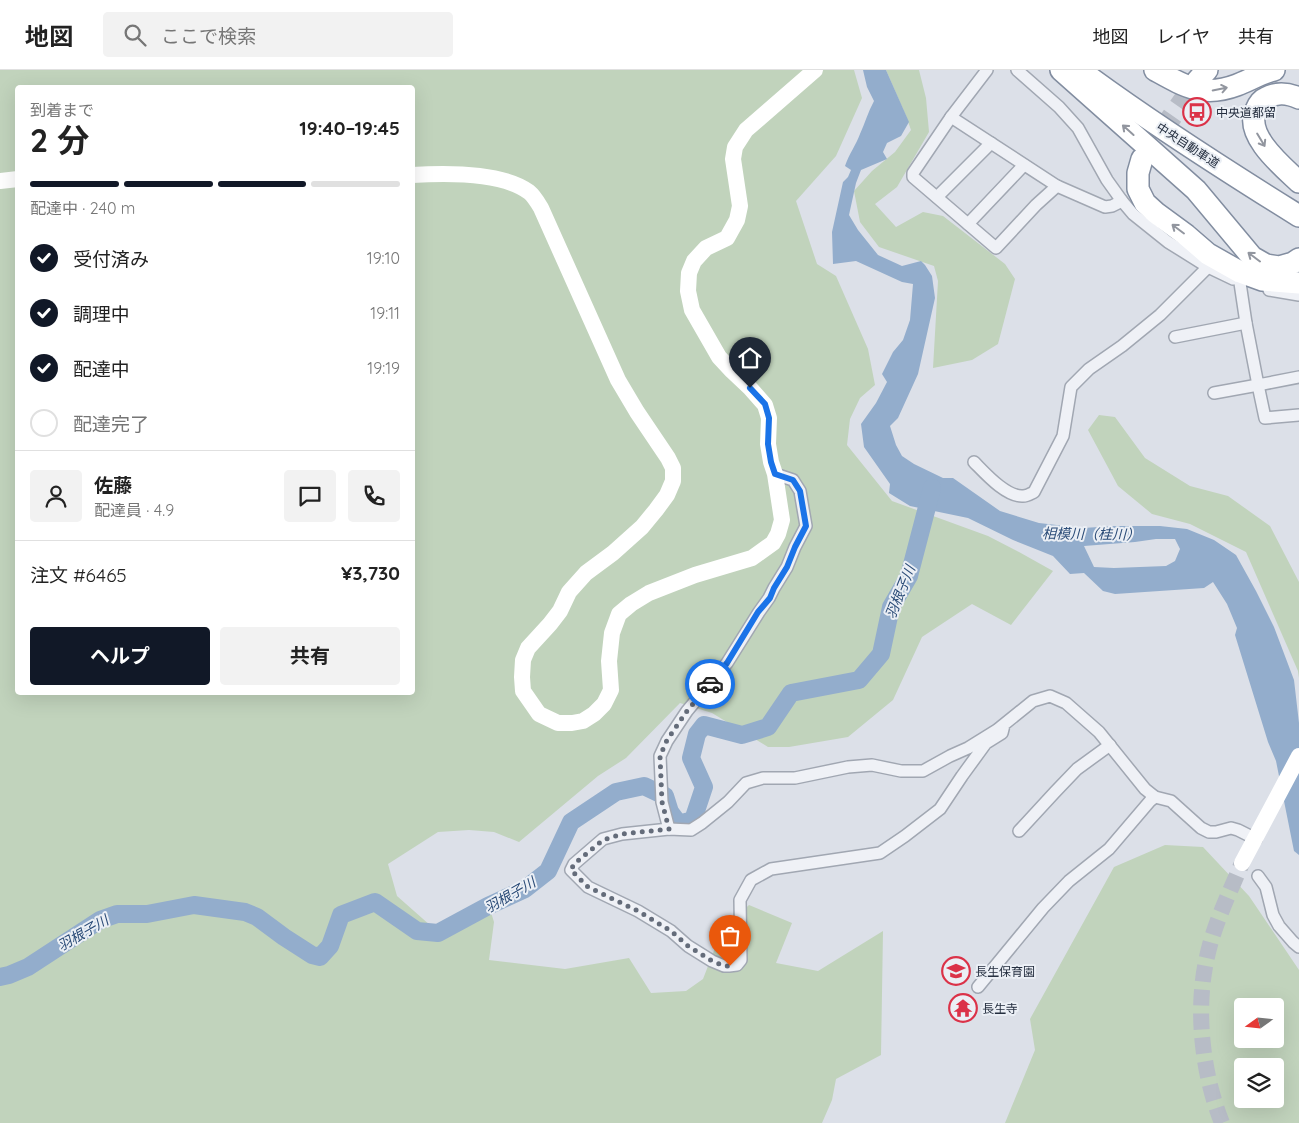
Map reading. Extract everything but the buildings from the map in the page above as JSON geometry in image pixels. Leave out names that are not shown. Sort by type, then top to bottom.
[{"type":"highway","points":[[1061,70],[1196,190],[1252,257],[1266,265],[1278,267],[1293,263],[1299,259]]},
{"type":"highway","name":"中央自動車道","points":[[1079,70],[1143,116],[1299,216]]},
{"type":"highway","name":"中央自動車道","points":[[1104,70],[1227,155],[1299,199]]},
{"type":"highway","points":[[1155,70],[1189,87],[1203,91],[1224,89],[1264,72],[1274,70]]},
{"type":"highway","points":[[1299,98],[1288,94],[1274,94],[1264,99],[1255,110],[1253,118],[1260,140],[1277,162],[1299,182]]},
{"type":"highway","points":[[1142,159],[1138,173],[1138,189],[1146,203],[1156,213],[1208,254],[1240,272],[1262,280],[1299,283]]},
{"type":"street","points":[[415,175],[466,175],[493,178],[511,182],[530,193],[541,208],[549,224],[618,380],[673,468],[672,481],[667,495],[642,527],[613,553],[586,573],[569,592],[560,611],[528,648],[523,660],[523,691],[539,714],[558,723],[583,721],[604,704],[611,690],[609,661],[612,633],[619,614],[649,593],[695,574],[752,558],[773,543],[778,534],[782,520],[768,444],[769,418],[765,404],[719,357],[692,310],[688,291],[689,274],[694,261],[706,248],[727,238],[737,220],[740,206],[733,159],[735,147],[746,130],[815,70]]},
{"type":"street","points":[[987,70],[951,117],[913,173],[914,177],[996,248],[1036,205],[1057,186]]},
{"type":"street","points":[[1017,70],[1059,107],[1078,128],[1107,180],[1133,214],[1168,242],[1208,267],[1240,283],[1264,290],[1299,295]]},
{"type":"street","points":[[951,117],[1057,186],[1105,207],[1122,201]]},
{"type":"street","points":[[937,197],[991,143]]},
{"type":"street","points":[[968,224],[1024,165]]},
{"type":"street","points":[[0,182],[15,179]]},
{"type":"street","points":[[974,462],[1007,492],[1021,496],[1034,492],[1063,436],[1071,387],[1088,369],[1122,346],[1160,315],[1208,267]]},
{"type":"street","points":[[1240,283],[1265,418],[1299,415]]},
{"type":"street","points":[[1175,337],[1246,323]]},
{"type":"street","points":[[1214,393],[1299,377]]},
{"type":"street","points":[[669,829],[660,785],[660,756],[667,740],[687,711],[727,663],[758,612],[770,598],[806,526],[800,491],[793,480],[775,474]]},
{"type":"street","points":[[1004,725],[1002,733],[986,743],[940,809],[880,853],[771,869],[751,880],[740,900],[741,960],[737,965],[724,966],[712,961],[688,946],[671,931],[638,911],[588,887],[571,870],[574,864],[603,840],[622,834],[669,829],[691,830],[728,802],[746,783],[763,778],[795,778],[848,767],[872,765],[901,771],[923,771],[968,748],[1004,725],[1033,701],[1050,696],[1066,703],[1099,732],[1145,789],[1155,796],[1171,801],[1201,828],[1209,832],[1230,828],[1257,836]]},
{"type":"street","points":[[1018,831],[1078,770],[1110,745]]},
{"type":"street","points":[[1242,863],[1299,756]]},
{"type":"street","points":[[978,987],[1043,908],[1069,881],[1109,849],[1155,796]]},
{"type":"street","points":[[1258,876],[1266,886],[1273,915],[1279,926],[1299,946]]},
{"type":"green space","points":[[0,70],[854,70],[862,98],[836,156],[796,201],[817,264],[836,276],[868,349],[875,385],[860,398],[850,419],[847,445],[892,501],[988,536],[1053,571],[1011,625],[972,604],[922,637],[893,700],[848,737],[789,747],[768,747],[712,713],[680,703],[626,758],[598,776],[519,842],[494,832],[469,830],[438,832],[388,864],[397,896],[431,926],[490,909],[494,922],[489,960],[565,969],[629,958],[651,993],[686,991],[703,979],[722,930],[749,905],[792,923],[776,963],[818,971],[883,931],[881,1055],[836,1079],[832,1100],[822,1123],[0,1123]]},
{"type":"green space","points":[[886,70],[919,70],[926,98],[929,132],[897,187],[875,204],[896,227],[923,212],[943,216],[1005,264],[1015,279],[998,344],[972,360],[933,368],[938,281],[934,266],[879,247],[860,222],[854,191],[872,171],[895,152],[911,130]]},
{"type":"green space","points":[[1099,415],[1115,417],[1145,458],[1190,486],[1228,496],[1270,526],[1299,582],[1299,678],[1298,671],[1246,552],[1190,524],[1152,514],[1118,486],[1088,430]]},
{"type":"green space","points":[[1165,845],[1203,847],[1249,896],[1299,970],[1299,1123],[1005,1123],[1035,1050],[1030,1019],[1114,867]]},
{"type":"water","name":"相模川（桂川）","points":[[863,70],[886,70],[909,122],[901,136],[887,143],[883,152],[887,159],[861,170],[849,215],[858,230],[878,255],[902,266],[921,261],[932,276],[935,298],[918,374],[898,418],[890,426],[902,456],[943,478],[953,478],[1000,511],[1039,523],[1083,528],[1160,526],[1187,529],[1214,540],[1236,555],[1274,627],[1294,680],[1299,723],[1299,855],[1294,851],[1276,761],[1268,742],[1235,635],[1237,628],[1227,604],[1213,582],[1204,588],[1115,594],[1103,591],[1084,573],[1070,574],[1053,556],[1013,540],[968,518],[910,506],[889,493],[890,484],[864,447],[861,424],[876,403],[887,382],[882,374],[893,352],[903,340],[910,320],[913,284],[902,282],[856,261],[833,264],[832,232],[843,182],[851,170],[845,166],[874,101],[867,87]],"holes":[[[1175,539],[1180,549],[1175,561],[1166,566],[1094,567],[1084,546]]]},
{"type":"waterway","name":"羽根子川","points":[[0,977],[28,967],[100,920],[117,914],[147,914],[194,905],[245,912],[257,917],[312,955],[320,957],[330,946],[341,915],[375,902],[417,931],[438,933],[488,906],[525,889],[548,871],[571,822],[616,792],[644,786],[665,796],[670,812],[679,824],[693,820],[704,787],[691,758],[697,734],[704,725],[742,735],[768,727],[791,693],[859,680],[881,654],[891,607],[909,576],[932,488]]},
{"type":"tunnel","points":[[1142,159],[1197,81]]},
{"type":"tunnel","points":[[1222,1123],[1215,1104],[1205,1062],[1202,1041],[1201,998],[1203,977],[1210,945],[1222,909],[1242,863]]},
{"type":"way so far","points":[[710,684],[687,711],[667,740],[660,756],[662,802],[669,829],[622,834],[603,840],[574,864],[571,870],[588,887],[638,911],[671,931],[688,946],[712,961],[724,966],[730,966]]},
{"type":"place","name":"中央道都留","points":[[1197,112]]},
{"type":"place","name":"長生保育園","points":[[956,971]]},
{"type":"place","name":"長生寺","points":[[963,1008]]},
{"type":"route","points":[[710,684],[727,663],[758,612],[770,598],[806,526],[800,491],[793,480],[775,474],[768,444],[769,418],[765,404],[750,388]]}]
